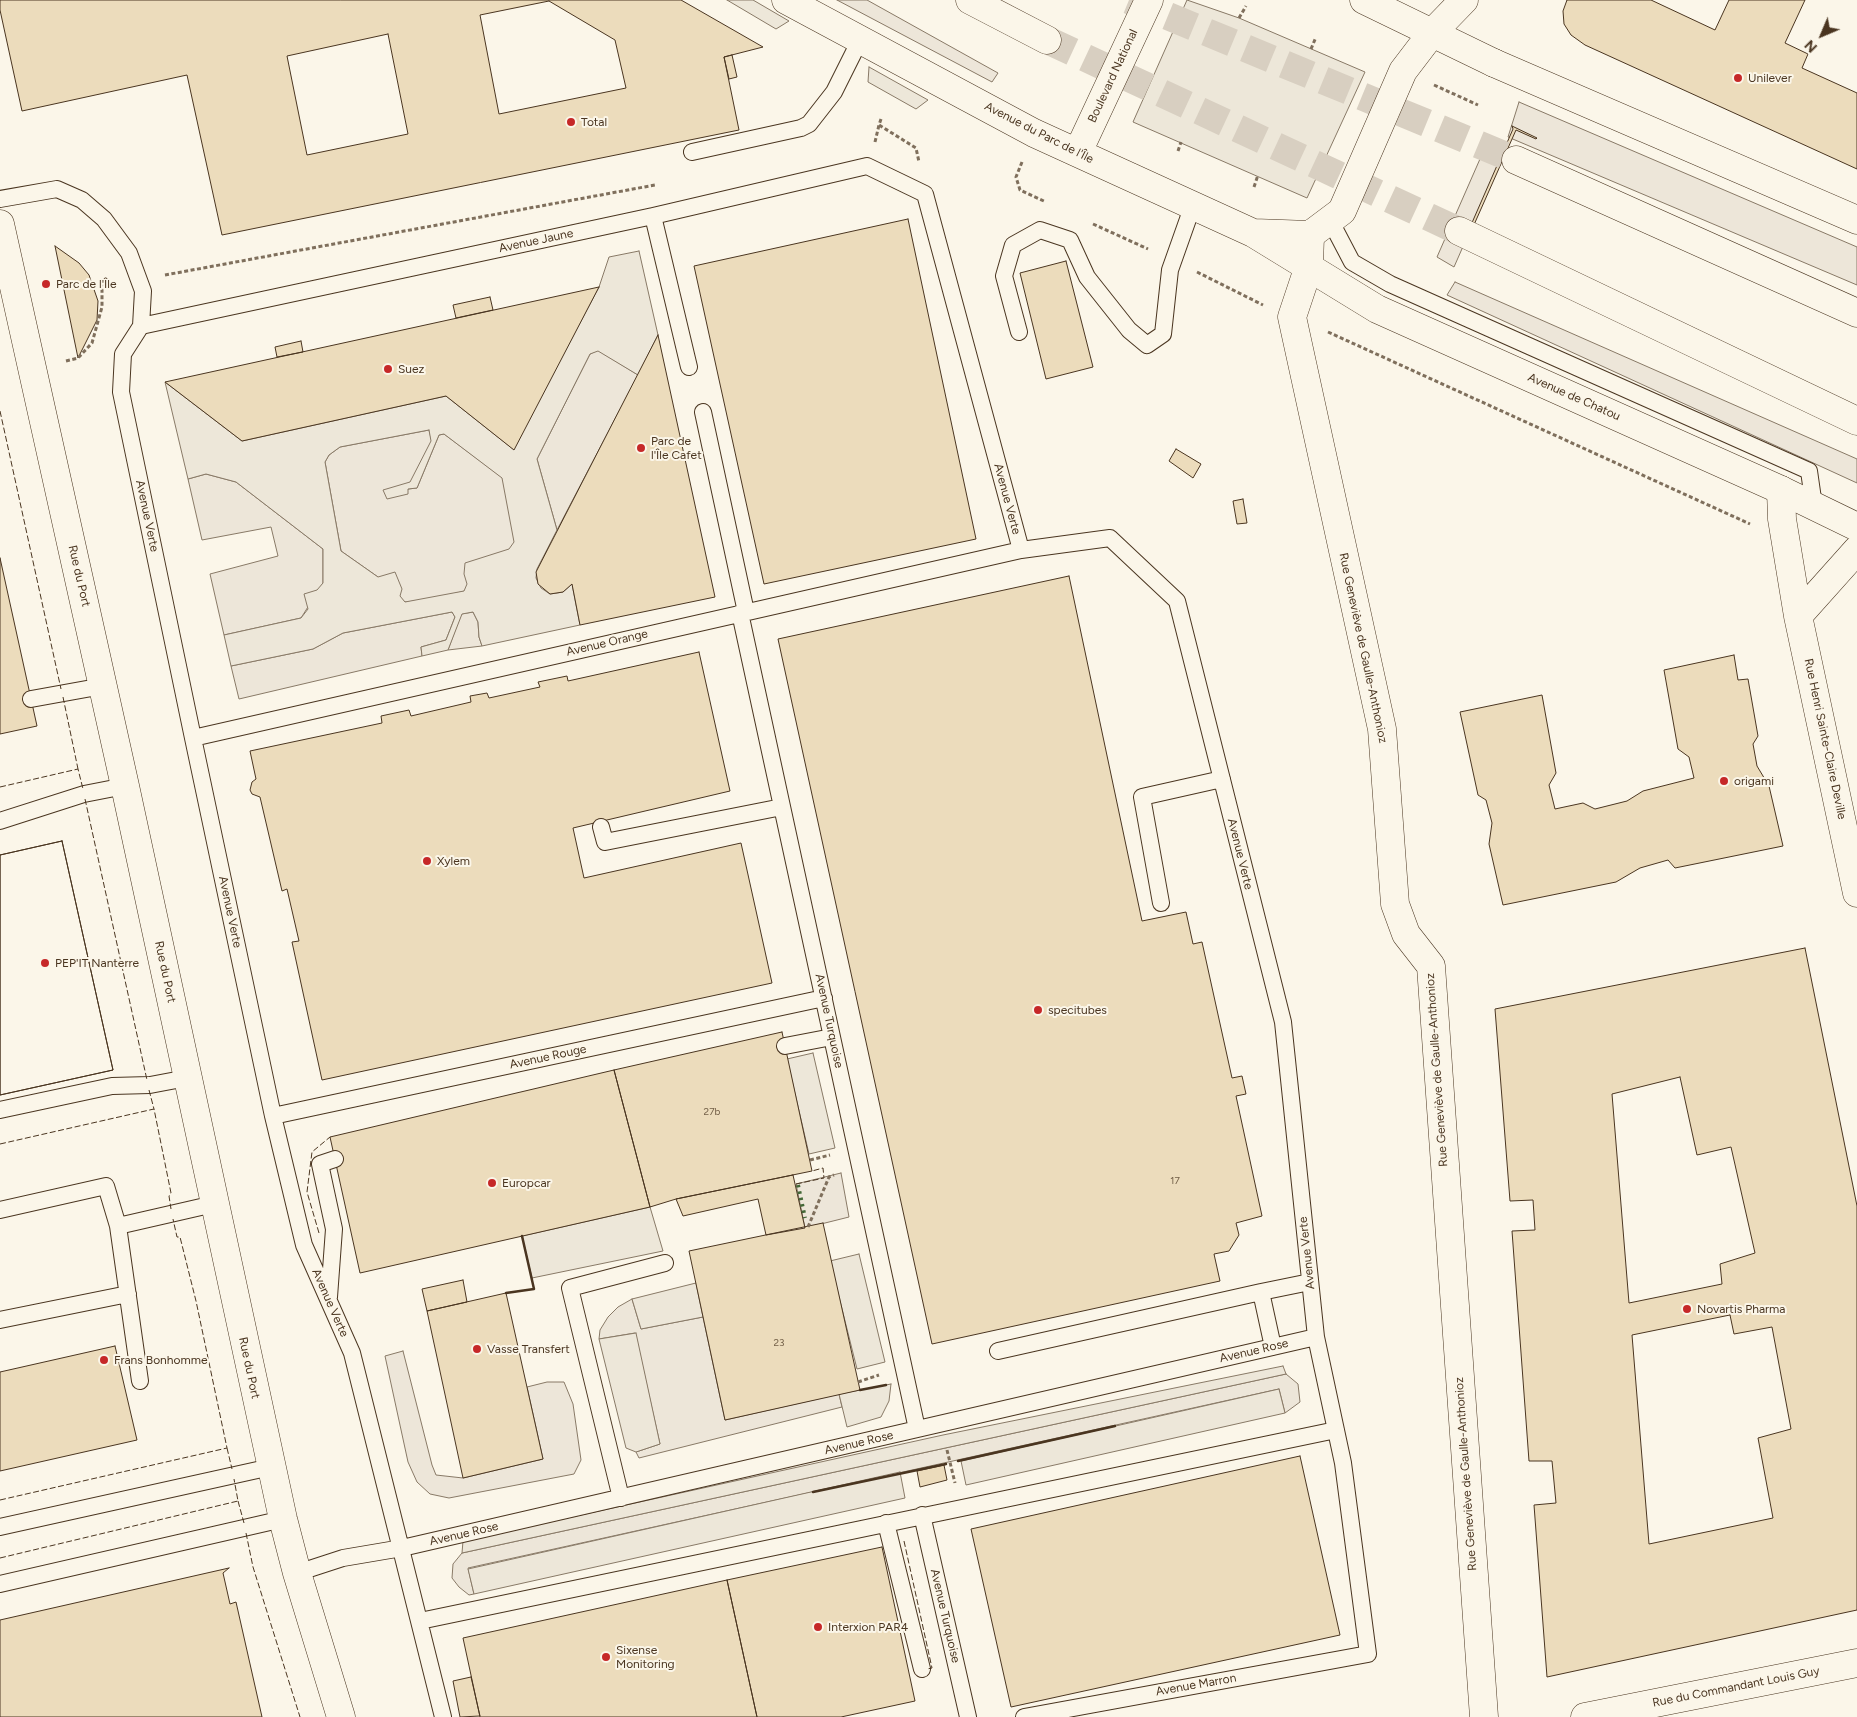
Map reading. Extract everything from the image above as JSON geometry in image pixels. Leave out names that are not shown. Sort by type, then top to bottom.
[{"type":"main road","name":"Avenue du Parc de l'Île","points":[[786,0],[1034,133],[1253,233],[1302,262]]},
{"type":"main road","points":[[970,0],[1047,40]]},
{"type":"main road","name":"Boulevard National","points":[[1078,152],[1149,0]]},
{"type":"main road","points":[[1364,0],[1494,63],[1857,220]]},
{"type":"main road","points":[[1253,233],[1320,227],[1342,211],[1403,71],[1432,33],[1464,0]]},
{"type":"main road","points":[[1516,160],[1857,313]]},
{"type":"main road","name":"Rue du Port","points":[[0,224],[125,786],[271,1467],[297,1573],[341,1717]]},
{"type":"main road","name":"Rue Geneviève de Gaulle-Anthonioz","points":[[1320,227],[1302,262],[1292,317],[1382,729],[1395,904],[1406,934],[1431,966],[1484,1717]]},
{"type":"main road","points":[[1459,231],[1857,421]]},
{"type":"main road","name":"Avenue de Chatou","points":[[1302,262],[1377,309],[1781,490],[1857,527]]},
{"type":"main road","name":"Rue Henri Sainte-Claire Deville","points":[[1781,490],[1782,519],[1798,616],[1857,892]]},
{"type":"main road","points":[[1798,616],[1857,550]]},
{"type":"main road","name":"Rue du Commandant Louis Guy","points":[[1585,1717],[1857,1663]]},
{"type":"lane","points":[[692,152],[801,128],[809,124],[834,92],[860,40]]},
{"type":"lane","name":"Avenue Jaune","points":[[141,326],[653,216],[867,166],[925,194]]},
{"type":"lane","name":"Avenue Verte","points":[[0,199],[57,189],[82,200],[104,219],[130,253],[143,291],[141,326],[124,354],[121,392],[193,738],[273,1116],[304,1245],[352,1352],[444,1717]]},
{"type":"lane","name":"Avenue Verte","points":[[925,194],[1020,550],[1110,538],[1177,601],[1283,1022],[1316,1337],[1343,1463],[1368,1654]]},
{"type":"lane","points":[[1019,332],[1004,276],[1012,245],[1040,230],[1070,240],[1087,278],[1129,330],[1147,345],[1163,334],[1170,270],[1193,205]]},
{"type":"lane","points":[[653,216],[689,367]]},
{"type":"lane","points":[[1320,227],[1352,262],[1390,284],[1809,471],[1814,506]]},
{"type":"lane","name":"Avenue Turquoise","points":[[703,412],[782,807],[917,1429]]},
{"type":"lane","name":"Avenue Orange","points":[[193,738],[1020,550]]},
{"type":"lane","points":[[31,699],[103,686]]},
{"type":"lane","points":[[1161,903],[1142,797],[1222,779]]},
{"type":"lane","points":[[2,820],[84,794],[125,786]]},
{"type":"lane","points":[[600,827],[606,842],[782,807]]},
{"type":"lane","name":"Avenue Rouge","points":[[273,1116],[824,998]]},
{"type":"lane","points":[[785,1046],[832,1037]]},
{"type":"lane","points":[[0,1110],[112,1086],[150,1085],[187,1078]]},
{"type":"lane","points":[[328,1299],[334,1229],[320,1164],[335,1159]]},
{"type":"lane","points":[[0,1210],[106,1186],[118,1226],[140,1380]]},
{"type":"lane","points":[[118,1226],[214,1204]]},
{"type":"lane","points":[[621,1498],[570,1288],[665,1263]]},
{"type":"lane","points":[[998,1351],[1310,1282]]},
{"type":"lane","points":[[1261,1292],[1273,1347]]},
{"type":"lane","points":[[0,1320],[128,1294]]},
{"type":"lane","name":"Avenue Rose","points":[[297,1573],[343,1558],[402,1548],[1316,1337]]},
{"type":"lane","points":[[420,1621],[1336,1430]]},
{"type":"lane","points":[[0,1527],[271,1467]]},
{"type":"lane","name":"Avenue Turquoise","points":[[922,1515],[968,1717]]},
{"type":"lane","points":[[0,1584],[283,1519]]},
{"type":"lane","points":[[886,1523],[922,1669]]},
{"type":"lane","name":"Avenue Marron","points":[[1024,1717],[1368,1654]]},
{"type":"path","points":[[1239,18],[1246,6]]},
{"type":"path","points":[[1311,49],[1316,37]]},
{"type":"path","points":[[1427,82],[1478,105]]},
{"type":"path","points":[[875,145],[881,119]]},
{"type":"path","points":[[879,125],[916,148],[920,169]]},
{"type":"path","points":[[1178,151],[1181,142]]},
{"type":"path","points":[[1025,155],[1016,177],[1020,190],[1054,206]]},
{"type":"path","points":[[1254,187],[1258,175]]},
{"type":"path","points":[[66,361],[78,358],[92,343],[102,307],[102,285],[139,280],[661,184]]},
{"type":"path","points":[[1088,222],[1268,307]]},
{"type":"path","points":[[1322,329],[1751,525]]},
{"type":"path","points":[[810,1160],[838,1153]]},
{"type":"path","points":[[808,1227],[829,1177]]},
{"type":"path","points":[[946,1448],[951,1462]]},
{"type":"shaded area","points":[[727,0],[753,0],[789,21],[776,29]]},
{"type":"shaded area","points":[[837,0],[867,0],[998,73],[992,82]]},
{"type":"shaded area","points":[[1187,0],[1239,18],[1365,72],[1307,198],[1133,122]]},
{"type":"shaded area","points":[[869,67],[928,100],[916,109],[868,82]]},
{"type":"shaded area","points":[[1519,102],[1857,247],[1857,285],[1508,137]]},
{"type":"shaded area","points":[[1487,143],[1505,151],[1454,267],[1437,257]]},
{"type":"shaded area","points":[[639,251],[658,335],[638,375],[598,351],[590,354],[537,459],[557,530],[537,569],[536,578],[541,588],[550,594],[563,592],[572,584],[580,625],[482,646],[478,622],[473,612],[462,614],[448,650],[422,656],[421,647],[446,640],[455,617],[452,612],[343,633],[313,649],[231,666],[224,635],[301,618],[308,609],[304,594],[317,590],[323,583],[323,549],[236,482],[206,474],[188,479],[165,382],[242,441],[446,396],[513,449],[599,287],[609,257]],"holes":[[[429,430],[431,441],[410,482],[383,490],[387,499],[408,494],[408,489],[417,488],[439,435],[444,434],[502,478],[514,542],[509,549],[465,563],[464,574],[467,584],[464,591],[405,602],[400,596],[402,589],[395,572],[378,577],[341,551],[325,462],[329,455],[340,447]]]},
{"type":"shaded area","points":[[1455,282],[1857,459],[1857,483],[1447,295]]},
{"type":"shaded area","points":[[598,350],[638,375],[557,530],[537,459],[590,354]]},
{"type":"shaded area","points":[[429,430],[432,442],[408,489],[417,488],[439,435],[444,434],[503,478],[516,542],[514,547],[468,584],[465,591],[427,600],[405,602],[378,577],[341,551],[325,462],[329,455],[340,447]]},
{"type":"shaded area","points":[[206,474],[236,482],[323,549],[323,583],[301,618],[224,635],[210,574],[278,556],[271,527],[202,540],[188,479]]},
{"type":"shaded area","points":[[452,612],[455,617],[446,640],[421,647],[422,656],[239,699],[231,666],[313,649],[343,633]]},
{"type":"shaded area","points":[[473,612],[478,622],[482,646],[448,650],[461,614]]},
{"type":"shaded area","points":[[813,1053],[835,1148],[809,1154],[787,1059]]},
{"type":"shaded area","points":[[841,1173],[849,1217],[805,1228],[796,1184]]},
{"type":"shaded area","points":[[650,1207],[663,1251],[532,1278],[522,1236]]},
{"type":"shaded area","points":[[859,1254],[885,1362],[857,1369],[830,1261]]},
{"type":"shaded area","points":[[696,1283],[703,1317],[641,1329],[632,1299]]},
{"type":"shaded area","points":[[632,1299],[641,1329],[703,1317],[725,1420],[839,1394],[842,1407],[639,1458],[636,1452],[660,1444],[635,1333],[599,1339],[600,1330],[608,1317],[618,1307]]},
{"type":"shaded area","points":[[636,1333],[660,1444],[636,1452],[626,1448],[599,1339]]},
{"type":"shaded area","points":[[403,1351],[436,1475],[463,1478],[543,1459],[527,1387],[547,1382],[564,1382],[573,1404],[581,1460],[574,1474],[449,1498],[430,1494],[417,1482],[408,1462],[385,1356]]},
{"type":"shaded area","points":[[1283,1366],[1286,1374],[462,1553],[463,1541],[943,1435]]},
{"type":"shaded area","points":[[1286,1374],[1298,1384],[1300,1402],[1285,1413],[1279,1389],[468,1568],[474,1594],[469,1595],[452,1578],[453,1564],[462,1553]]},
{"type":"shaded area","points":[[891,1384],[889,1401],[881,1417],[847,1427],[839,1394]]},
{"type":"shaded area","points":[[1279,1389],[1285,1413],[966,1485],[961,1461]]},
{"type":"shaded area","points":[[900,1472],[905,1498],[474,1594],[468,1569]]},
{"type":"building","name":"Total","points":[[0,0],[681,0],[763,47],[724,57],[739,130],[222,235],[187,75],[22,111],[0,10]],"holes":[[[549,1],[615,40],[626,88],[499,114],[480,15]],[[388,34],[408,134],[307,155],[287,56]]]},
{"type":"building","name":"Unilever","points":[[1567,0],[1651,0],[1715,30],[1729,0],[1805,0],[1785,43],[1808,54],[1802,68],[1857,93],[1857,169],[1585,45],[1571,35],[1564,24],[1563,11]]},
{"type":"building","points":[[732,55],[737,77],[729,79],[724,57]]},
{"type":"building","points":[[1512,126],[1537,138],[1516,130],[1473,227],[1471,225],[1513,129]]},
{"type":"building","points":[[908,219],[976,539],[764,584],[694,266]]},
{"type":"building","points":[[55,246],[79,263],[89,275],[98,301],[97,320],[78,358]]},
{"type":"building","points":[[1066,261],[1093,367],[1046,379],[1020,273]]},
{"type":"building","name":"Suez","points":[[599,287],[514,450],[446,396],[242,441],[165,382]]},
{"type":"building","points":[[490,297],[493,310],[456,318],[453,305]]},
{"type":"building","name":"Parc de l'Île Cafet","points":[[658,335],[715,597],[580,625],[572,584],[563,592],[550,594],[538,584],[536,572]]},
{"type":"building","points":[[301,341],[303,352],[277,357],[275,347]]},
{"type":"building","points":[[1176,449],[1201,464],[1193,478],[1169,461]]},
{"type":"building","points":[[1243,499],[1247,523],[1237,524],[1233,501]]},
{"type":"building","points":[[0,558],[37,726],[0,734]]},
{"type":"building","name":"specitubes","points":[[1069,576],[1142,921],[1186,912],[1193,944],[1202,942],[1232,1078],[1242,1076],[1246,1094],[1236,1096],[1262,1216],[1236,1223],[1239,1235],[1229,1251],[1214,1254],[1220,1281],[932,1344],[778,639]]},
{"type":"building","name":"Xylem","points":[[699,652],[730,791],[573,828],[584,878],[741,843],[772,983],[322,1080],[292,942],[299,941],[287,889],[282,891],[260,797],[252,794],[250,790],[252,782],[256,779],[250,751],[382,723],[381,716],[409,710],[411,716],[471,702],[470,696],[487,693],[489,698],[540,687],[538,682],[567,676],[568,681]]},
{"type":"building","name":"origami","points":[[1734,655],[1738,680],[1748,679],[1758,736],[1753,744],[1757,766],[1769,786],[1783,846],[1675,868],[1668,860],[1640,868],[1616,882],[1503,905],[1489,844],[1492,823],[1486,800],[1478,795],[1460,712],[1542,695],[1556,773],[1549,785],[1555,809],[1583,803],[1595,809],[1627,801],[1643,791],[1694,778],[1689,757],[1678,749],[1664,670]]},
{"type":"building","name":"PEP'IT Nanterre","points":[[62,841],[113,1070],[0,1095],[0,855]]},
{"type":"building","name":"PEP'IT Nanterre","points":[[62,841],[113,1070],[0,1095],[0,855]]},
{"type":"building","name":"Novartis Pharma","points":[[1805,948],[1857,1206],[1857,1610],[1547,1677],[1534,1505],[1556,1503],[1552,1461],[1529,1461],[1512,1231],[1535,1230],[1533,1200],[1510,1201],[1495,1009]],"holes":[[[1680,1077],[1697,1155],[1731,1147],[1755,1253],[1720,1264],[1722,1284],[1629,1303],[1612,1094]],[[1730,1315],[1734,1334],[1772,1327],[1791,1429],[1758,1438],[1773,1518],[1649,1544],[1632,1335]]]},
{"type":"building","points":[[782,1032],[812,1171],[676,1199],[650,1207],[614,1070]]},
{"type":"building","name":"Europcar","points":[[614,1070],[650,1207],[360,1273],[330,1137]]},
{"type":"building","points":[[793,1175],[805,1228],[766,1235],[758,1199],[683,1216],[676,1199]]},
{"type":"building","points":[[823,1223],[860,1390],[725,1420],[689,1251]]},
{"type":"building","points":[[463,1280],[467,1302],[427,1311],[422,1289]]},
{"type":"building","name":"Vasse Transfert","points":[[506,1293],[543,1459],[463,1478],[427,1311]]},
{"type":"building","points":[[115,1346],[137,1440],[0,1471],[0,1372]]},
{"type":"building","points":[[1300,1456],[1340,1635],[1011,1707],[971,1529]]},
{"type":"building","points":[[944,1465],[947,1480],[920,1487],[917,1471]]},
{"type":"building","name":"Interxion PAR4","points":[[882,1547],[915,1701],[841,1717],[757,1717],[727,1580]]},
{"type":"building","points":[[229,1568],[223,1573],[230,1604],[236,1602],[262,1717],[0,1717],[0,1620]]},
{"type":"building","name":"Sixense Monitoring","points":[[727,1580],[757,1717],[480,1717],[463,1638]]},
{"type":"building","points":[[471,1677],[480,1716],[460,1717],[453,1681]]},
{"type":"tunnel","points":[[1129,0],[1516,160]]},
{"type":"tunnel","points":[[1047,40],[1459,231]]},
{"type":"hedge","points":[[798,1185],[805,1218]]},
{"type":"fence","points":[[0,411],[61,689]]},
{"type":"fence","points":[[63,697],[78,769]]},
{"type":"fence","points":[[0,787],[78,769],[83,789]]},
{"type":"fence","points":[[85,799],[147,1080]]},
{"type":"fence","points":[[149,1090],[154,1109]]},
{"type":"fence","points":[[0,1144],[154,1109],[171,1193],[169,1196],[171,1209]]},
{"type":"fence","points":[[319,1233],[307,1192],[312,1152],[330,1137]]},
{"type":"fence","points":[[796,1184],[824,1178],[823,1168],[812,1171]]},
{"type":"fence","points":[[0,1500],[227,1448],[196,1301],[180,1237],[177,1237],[173,1219]]},
{"type":"fence","points":[[506,1293],[534,1289],[522,1236]]},
{"type":"fence","points":[[227,1448],[232,1469]]},
{"type":"fence","points":[[0,1558],[238,1501],[234,1479]]},
{"type":"fence","points":[[238,1501],[244,1523]]},
{"type":"fence","points":[[246,1533],[253,1567],[300,1717]]},
{"type":"fence","points":[[904,1541],[932,1668],[927,1669]]},
{"type":"wall","points":[[506,1293],[534,1289],[522,1236]]},
{"type":"wall","points":[[860,1390],[886,1385]]},
{"type":"wall","points":[[958,1461],[1115,1426]]},
{"type":"wall","points":[[813,1492],[946,1464]]},
{"type":"place","name":"Unilever","points":[[1738,78]]},
{"type":"place","name":"Total","points":[[571,122]]},
{"type":"place","name":"Parc de l'Île","points":[[46,284]]},
{"type":"place","name":"Suez","points":[[388,369]]},
{"type":"place","name":"Parc de l'Île Cafet","points":[[641,448]]},
{"type":"place","name":"origami","points":[[1724,781]]},
{"type":"place","name":"Xylem","points":[[427,861]]},
{"type":"place","name":"PEP'IT Nanterre","points":[[45,963]]},
{"type":"place","name":"specitubes","points":[[1038,1010]]},
{"type":"place","name":"Europcar","points":[[492,1183]]},
{"type":"place","name":"Novartis Pharma","points":[[1687,1309]]},
{"type":"place","name":"Vasse Transfert","points":[[477,1349]]},
{"type":"place","name":"Frans Bonhomme","points":[[104,1360]]},
{"type":"place","name":"Interxion PAR4","points":[[818,1627]]},
{"type":"place","name":"Sixense Monitoring","points":[[606,1657]]}]
